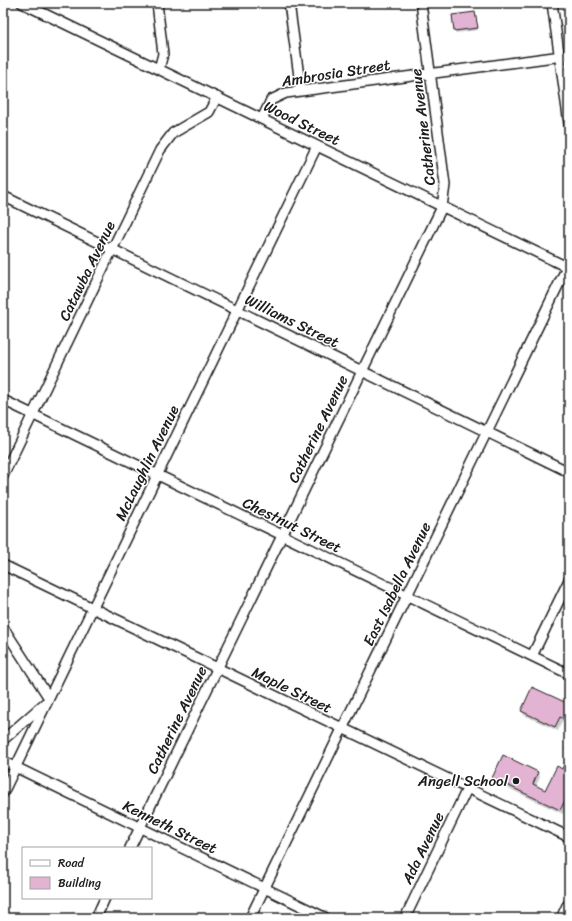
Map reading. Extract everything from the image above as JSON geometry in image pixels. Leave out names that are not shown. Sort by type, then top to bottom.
[{"type":"main road","points":[[564,918],[569,907]]},
{"type":"street","name":"Wood Street","points":[[22,3],[442,207],[568,266]]},
{"type":"street","points":[[156,3],[163,54],[159,69]]},
{"type":"street","points":[[289,3],[301,91]]},
{"type":"street","name":"Catherine Avenue","points":[[130,847],[442,207],[445,185],[421,3]]},
{"type":"street","points":[[552,3],[564,56],[569,124]]},
{"type":"street","name":"Ambrosia Street","points":[[262,119],[271,100],[286,93],[564,56]]},
{"type":"street","name":"Catawba Avenue","points":[[3,476],[160,150],[173,133],[209,112],[216,98]]},
{"type":"street","name":"McLaughlin Avenue","points":[[3,793],[236,310],[317,146]]},
{"type":"street","name":"Williams Street","points":[[3,196],[569,472]]},
{"type":"street","name":"East Isabella Avenue","points":[[250,918],[568,266]]},
{"type":"street","name":"Chestnut Street","points":[[3,400],[569,674]]},
{"type":"street","name":"Maple Street","points":[[3,566],[569,837]]},
{"type":"street","points":[[532,656],[569,580]]},
{"type":"street","points":[[3,628],[48,699],[3,740]]},
{"type":"street","name":"Kenneth Street","points":[[3,761],[326,918]]},
{"type":"street","name":"Ada Avenue","points":[[405,918],[467,789]]},
{"type":"street","points":[[96,918],[105,899]]},
{"type":"building","points":[[475,12],[478,28],[454,31],[452,15]]},
{"type":"building","points":[[532,687],[569,704],[569,721],[560,717],[555,727],[521,711]]},
{"type":"building","name":"Angell School","points":[[569,754],[569,793],[560,810],[492,778],[503,755],[538,772],[533,784],[545,790],[557,766],[562,769]]},
{"type":"place","name":"Angell School","points":[[516,781]]}]
